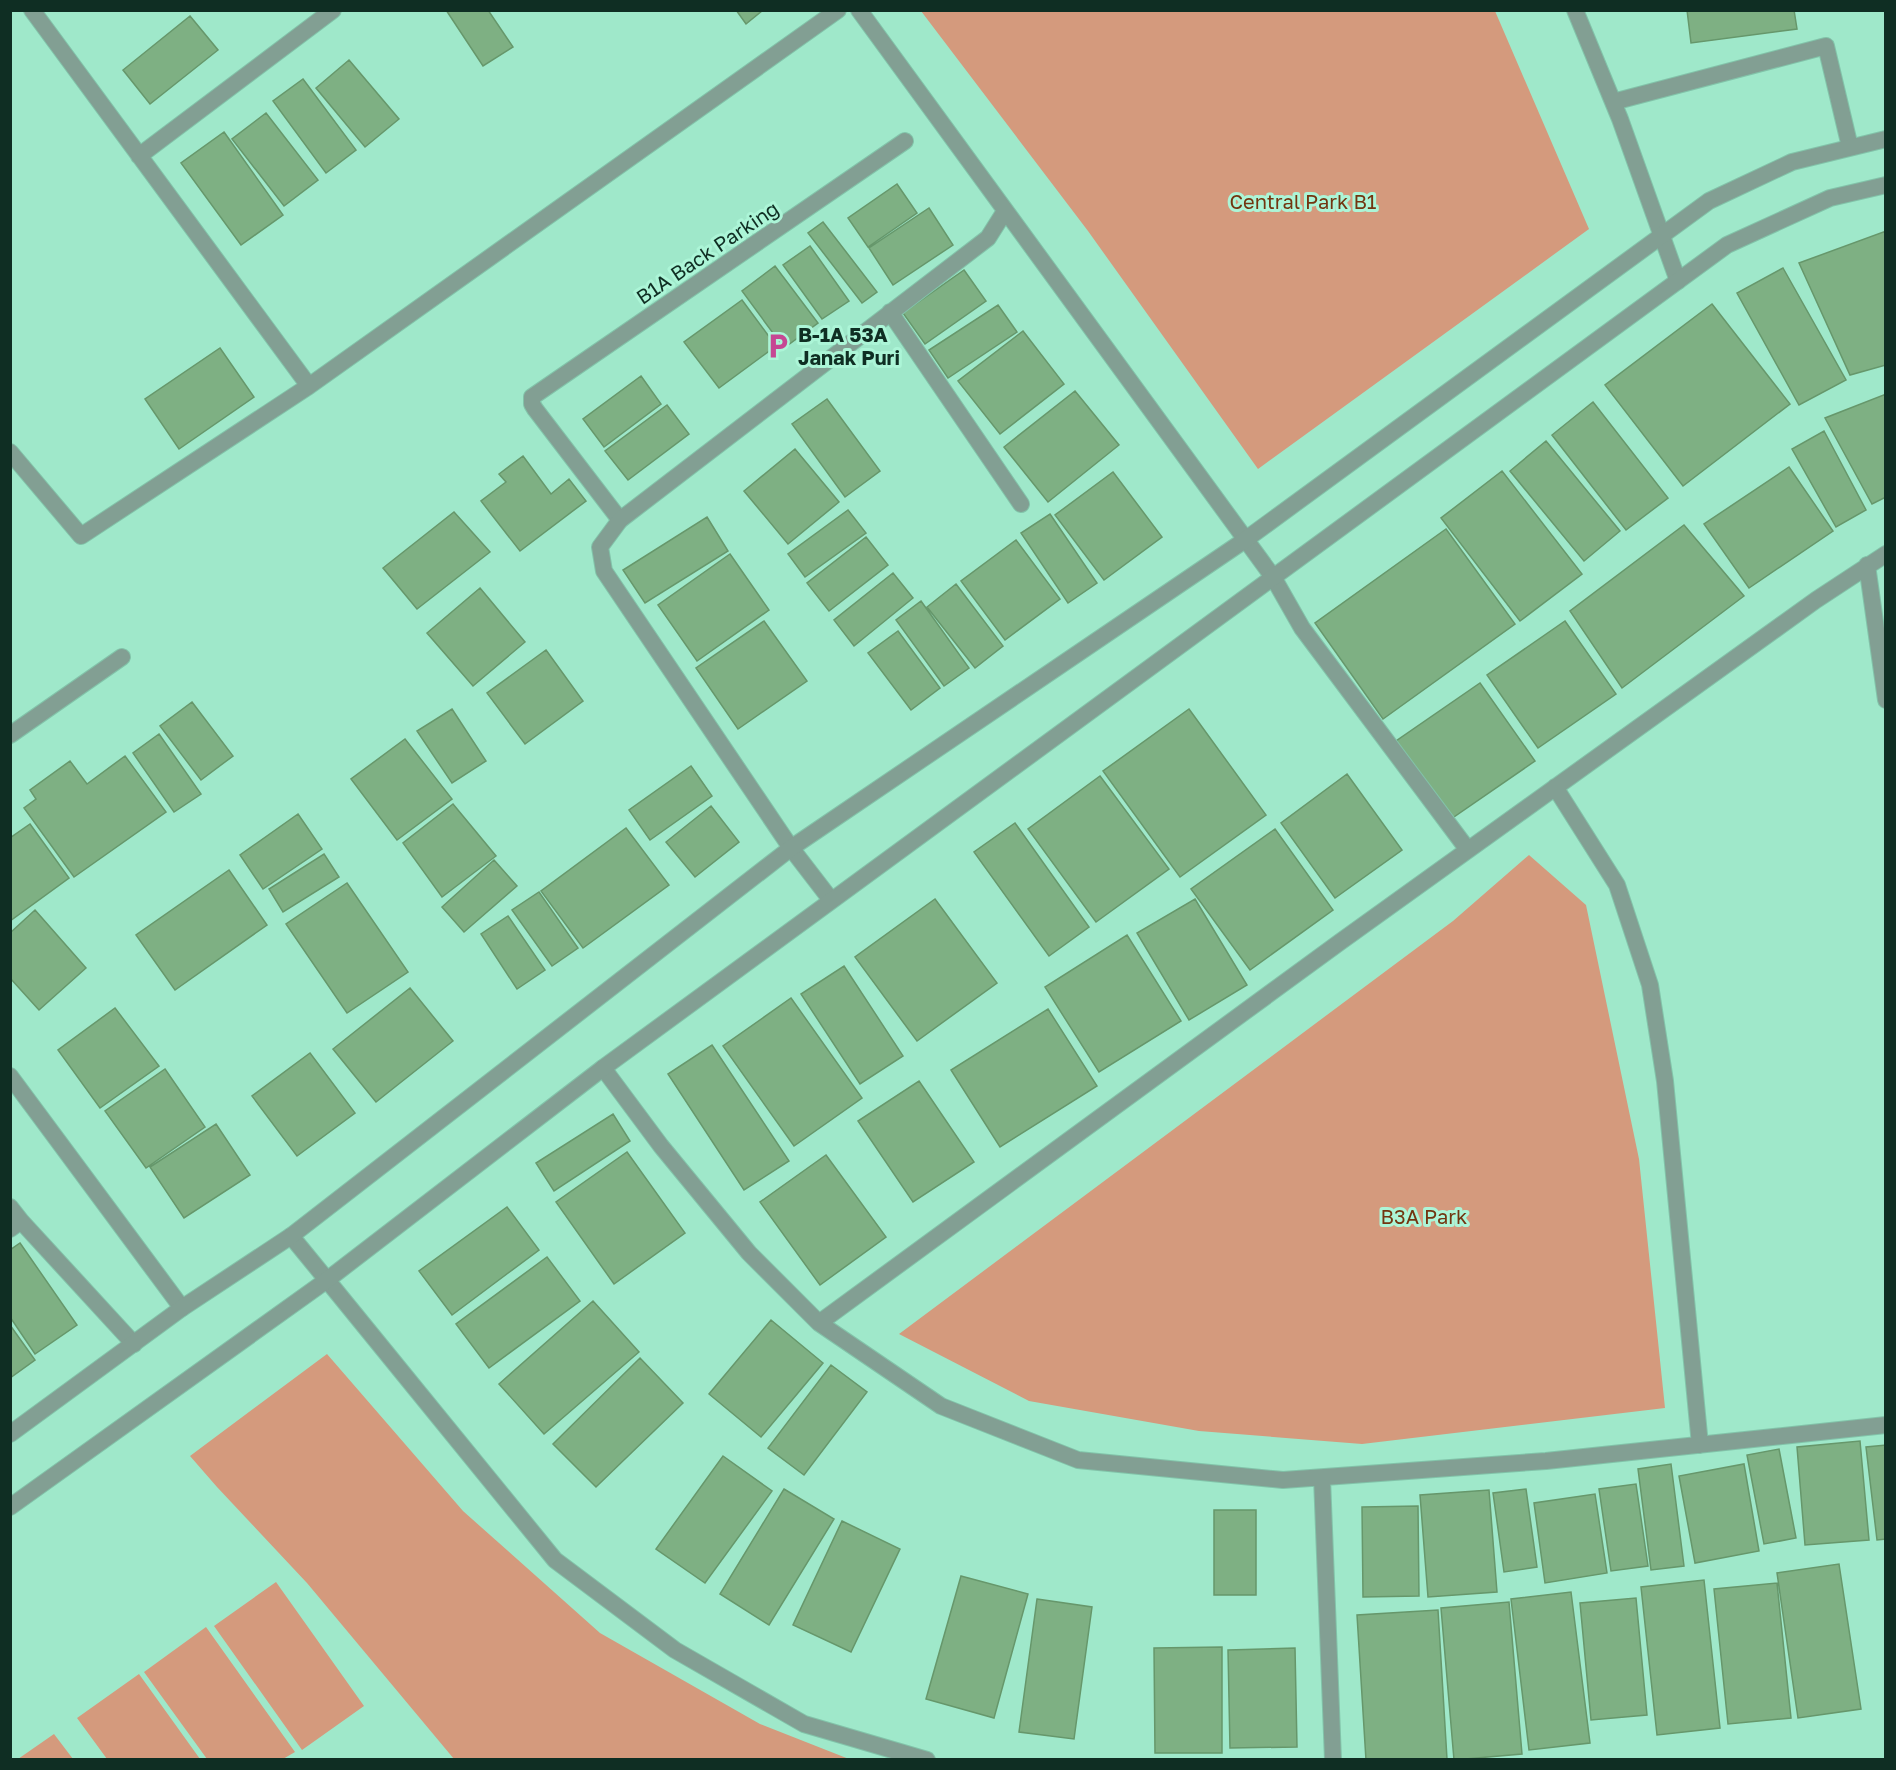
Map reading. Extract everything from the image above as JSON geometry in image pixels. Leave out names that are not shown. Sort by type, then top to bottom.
[{"type":"street","points":[[32,10],[309,386]]},
{"type":"street","points":[[139,156],[333,10]]},
{"type":"street","points":[[10,452],[81,536],[309,386],[838,10]]},
{"type":"street","points":[[858,10],[1273,577],[1302,628],[1467,850]]},
{"type":"street","points":[[1575,10],[1613,102],[1678,281]]},
{"type":"street","points":[[1613,102],[1826,46],[1850,147]]},
{"type":"street","points":[[10,1434],[182,1308],[291,1236],[791,848],[1245,540],[1709,201],[1792,162],[1886,139]]},
{"type":"street","name":"B1A Back Parking","points":[[620,520],[531,404],[531,397],[906,141]]},
{"type":"street","points":[[10,1507],[327,1280],[603,1068],[1727,245],[1830,198],[1886,185]]},
{"type":"street","points":[[831,900],[791,848],[604,571],[600,547],[620,520],[988,238],[1005,211]]},
{"type":"street","points":[[890,312],[1021,504]]},
{"type":"street","points":[[819,1323],[1467,850],[1815,600],[1886,554]]},
{"type":"street","points":[[1868,566],[1886,700]]},
{"type":"street","points":[[10,735],[122,657]]},
{"type":"street","points":[[1555,787],[1617,885],[1650,985],[1665,1081],[1700,1445]]},
{"type":"street","points":[[603,1068],[661,1146],[749,1253],[819,1323],[941,1406],[1078,1460],[1283,1480],[1546,1461],[1886,1425]]},
{"type":"street","points":[[10,1076],[182,1308]]},
{"type":"street","points":[[10,1207],[16,1225],[134,1344]]},
{"type":"street","points":[[291,1236],[555,1560],[675,1650],[804,1724],[927,1760]]},
{"type":"street","points":[[1322,1478],[1332,1760]]},
{"type":"green space","name":"Central Park B1","points":[[921,11],[1495,11],[1589,229],[1258,469],[1088,231]]},
{"type":"green space","name":"B3A Park","points":[[1529,855],[1586,905],[1639,1159],[1665,1408],[1362,1444],[1199,1431],[1029,1401],[899,1334],[1453,921]]},
{"type":"green space","points":[[327,1354],[463,1511],[600,1633],[760,1724],[849,1759],[454,1759],[307,1583],[190,1456]]},
{"type":"green space","points":[[276,1582],[364,1706],[302,1750],[214,1626]]},
{"type":"green space","points":[[206,1627],[295,1752],[283,1759],[207,1759],[144,1672]]},
{"type":"green space","points":[[139,1674],[200,1759],[107,1759],[77,1718]]},
{"type":"green space","points":[[54,1734],[73,1759],[18,1759]]},
{"type":"building","points":[[446,10],[488,10],[513,47],[483,66]]},
{"type":"building","points":[[736,10],[763,10],[746,24]]},
{"type":"building","points":[[1687,10],[1794,10],[1797,29],[1691,43]]},
{"type":"building","points":[[190,16],[218,50],[150,104],[123,70]]},
{"type":"building","points":[[349,60],[399,119],[365,147],[316,88]]},
{"type":"building","points":[[303,79],[356,150],[326,173],[273,101]]},
{"type":"building","points":[[266,113],[318,180],[284,206],[232,139]]},
{"type":"building","points":[[224,132],[283,215],[241,245],[181,163]]},
{"type":"building","points":[[897,184],[917,213],[868,247],[848,218]]},
{"type":"building","points":[[929,208],[953,245],[893,285],[869,248]]},
{"type":"building","points":[[823,222],[877,292],[862,303],[808,233]]},
{"type":"building","points":[[1886,231],[1886,365],[1850,375],[1799,263]]},
{"type":"building","points":[[810,246],[849,301],[822,319],[783,265]]},
{"type":"building","points":[[775,266],[818,323],[784,348],[742,291]]},
{"type":"building","points":[[1783,268],[1846,380],[1799,405],[1737,293]]},
{"type":"building","points":[[964,270],[986,301],[925,344],[903,313]]},
{"type":"building","points":[[742,300],[776,346],[719,388],[684,342]]},
{"type":"building","points":[[1712,304],[1790,404],[1683,486],[1605,385]]},
{"type":"building","points":[[998,305],[1017,332],[948,378],[929,350]]},
{"type":"building","points":[[1023,331],[1064,384],[1000,434],[958,381]]},
{"type":"building","points":[[220,348],[254,397],[179,449],[145,399]]},
{"type":"building","points":[[641,376],[661,404],[604,447],[583,419]]},
{"type":"building","points":[[1075,391],[1119,445],[1048,502],[1004,447]]},
{"type":"building","points":[[1886,394],[1886,497],[1872,504],[1825,418]]},
{"type":"building","points":[[827,399],[880,471],[845,497],[792,424]]},
{"type":"building","points":[[1593,402],[1668,498],[1626,530],[1552,435]]},
{"type":"building","points":[[667,405],[689,434],[628,480],[605,451]]},
{"type":"building","points":[[1824,431],[1866,510],[1836,527],[1792,449]]},
{"type":"building","points":[[1546,441],[1620,531],[1584,561],[1510,471]]},
{"type":"building","points":[[795,449],[839,502],[788,544],[744,491]]},
{"type":"building","points":[[523,456],[551,494],[569,479],[586,501],[520,551],[481,501],[506,482],[499,474]]},
{"type":"building","points":[[1789,467],[1833,531],[1749,588],[1704,524]]},
{"type":"building","points":[[1502,471],[1582,574],[1520,621],[1441,518]]},
{"type":"building","points":[[1113,472],[1162,537],[1104,580],[1055,515]]},
{"type":"building","points":[[848,510],[866,533],[805,577],[788,554]]},
{"type":"building","points":[[454,512],[490,552],[417,609],[383,568]]},
{"type":"building","points":[[1050,514],[1097,583],[1068,603],[1021,533]]},
{"type":"building","points":[[707,517],[728,551],[645,603],[623,570]]},
{"type":"building","points":[[1684,525],[1744,596],[1622,688],[1570,611]]},
{"type":"building","points":[[1446,529],[1515,624],[1383,719],[1315,623]]},
{"type":"building","points":[[866,537],[888,565],[829,611],[807,583]]},
{"type":"building","points":[[1016,540],[1060,599],[1005,640],[961,581]]},
{"type":"building","points":[[730,554],[769,610],[697,661],[658,605]]},
{"type":"building","points":[[893,573],[913,598],[854,646],[834,620]]},
{"type":"building","points":[[956,584],[1003,646],[975,668],[927,607]]},
{"type":"building","points":[[480,588],[525,642],[473,686],[427,633]]},
{"type":"building","points":[[921,601],[969,668],[944,686],[896,620]]},
{"type":"building","points":[[764,621],[807,681],[738,729],[696,668]]},
{"type":"building","points":[[1565,621],[1616,694],[1538,748],[1487,675]]},
{"type":"building","points":[[898,631],[940,688],[911,710],[868,653]]},
{"type":"building","points":[[546,650],[583,701],[525,744],[487,693]]},
{"type":"building","points":[[1480,683],[1535,761],[1451,819],[1396,741]]},
{"type":"building","points":[[192,702],[233,756],[201,780],[160,726]]},
{"type":"building","points":[[452,709],[486,761],[452,783],[417,731]]},
{"type":"building","points":[[1189,709],[1266,815],[1180,877],[1103,771]]},
{"type":"building","points":[[159,734],[201,794],[174,812],[133,753]]},
{"type":"building","points":[[405,739],[452,799],[397,840],[351,779]]},
{"type":"building","points":[[125,756],[166,812],[74,877],[24,808],[36,799],[30,790],[70,761],[87,784]]},
{"type":"building","points":[[691,766],[712,796],[650,840],[629,810]]},
{"type":"building","points":[[1347,774],[1402,850],[1335,898],[1281,823]]},
{"type":"building","points":[[1100,776],[1169,869],[1096,922],[1028,829]]},
{"type":"building","points":[[453,804],[496,856],[442,897],[403,843]]},
{"type":"building","points":[[711,806],[739,842],[695,877],[666,842]]},
{"type":"building","points":[[298,814],[322,849],[263,889],[240,855]]},
{"type":"building","points":[[1015,823],[1089,927],[1049,956],[974,852]]},
{"type":"building","points":[[30,824],[69,878],[10,921],[10,838]]},
{"type":"building","points":[[626,828],[669,885],[583,948],[541,891]]},
{"type":"building","points":[[1275,829],[1333,910],[1250,970],[1191,889]]},
{"type":"building","points":[[324,854],[339,877],[283,912],[269,889]]},
{"type":"building","points":[[494,860],[517,886],[464,932],[442,907]]},
{"type":"building","points":[[229,870],[267,925],[175,990],[136,935]]},
{"type":"building","points":[[347,883],[408,972],[347,1013],[286,924]]},
{"type":"building","points":[[539,892],[578,948],[552,966],[512,910]]},
{"type":"building","points":[[935,899],[997,983],[917,1041],[855,957]]},
{"type":"building","points":[[1195,899],[1247,985],[1189,1020],[1137,933]]},
{"type":"building","points":[[35,910],[86,968],[39,1010],[10,978],[10,933]]},
{"type":"building","points":[[508,916],[545,970],[517,989],[481,934]]},
{"type":"building","points":[[1127,935],[1181,1021],[1099,1072],[1045,987]]},
{"type":"building","points":[[844,966],[903,1056],[860,1084],[801,994]]},
{"type":"building","points":[[410,988],[453,1041],[376,1102],[333,1049]]},
{"type":"building","points":[[791,998],[862,1098],[794,1146],[723,1046]]},
{"type":"building","points":[[115,1008],[159,1066],[100,1108],[58,1050]]},
{"type":"building","points":[[1048,1009],[1097,1086],[1000,1147],[951,1070]]},
{"type":"building","points":[[712,1045],[789,1161],[744,1190],[668,1074]]},
{"type":"building","points":[[310,1053],[355,1113],[297,1156],[252,1096]]},
{"type":"building","points":[[165,1069],[205,1127],[146,1168],[105,1111]]},
{"type":"building","points":[[919,1081],[974,1162],[913,1202],[858,1121]]},
{"type":"building","points":[[613,1114],[630,1141],[554,1191],[536,1163]]},
{"type":"building","points":[[216,1124],[250,1175],[184,1218],[150,1167]]},
{"type":"building","points":[[627,1152],[685,1233],[614,1284],[556,1202]]},
{"type":"building","points":[[826,1155],[886,1237],[820,1285],[760,1202]]},
{"type":"building","points":[[507,1207],[539,1250],[452,1315],[419,1271]]},
{"type":"building","points":[[20,1243],[77,1325],[35,1354],[10,1317],[10,1250]]},
{"type":"building","points":[[547,1257],[580,1301],[489,1368],[456,1324]]},
{"type":"building","points":[[593,1301],[639,1352],[544,1434],[499,1384]]},
{"type":"building","points":[[771,1320],[823,1363],[761,1437],[709,1394]]},
{"type":"building","points":[[10,1325],[35,1360],[10,1378]]},
{"type":"building","points":[[640,1358],[683,1403],[596,1487],[553,1444]]},
{"type":"building","points":[[831,1365],[867,1392],[804,1475],[768,1448]]},
{"type":"building","points":[[1860,1441],[1869,1540],[1805,1545],[1797,1447]]},
{"type":"building","points":[[1886,1445],[1886,1539],[1877,1540],[1866,1447]]},
{"type":"building","points":[[1779,1449],[1796,1538],[1764,1544],[1747,1455]]},
{"type":"building","points":[[723,1456],[772,1491],[705,1583],[656,1549]]},
{"type":"building","points":[[1671,1464],[1684,1566],[1651,1570],[1638,1469]]},
{"type":"building","points":[[1744,1464],[1759,1551],[1695,1563],[1679,1476]]},
{"type":"building","points":[[1636,1484],[1648,1566],[1611,1571],[1599,1489]]},
{"type":"building","points":[[784,1489],[834,1519],[769,1625],[720,1594]]},
{"type":"building","points":[[1526,1489],[1537,1567],[1504,1572],[1493,1493]]},
{"type":"building","points":[[1489,1490],[1497,1592],[1428,1597],[1420,1495]]},
{"type":"building","points":[[1595,1494],[1607,1573],[1545,1583],[1534,1503]]},
{"type":"building","points":[[1418,1506],[1419,1596],[1363,1597],[1362,1507]]},
{"type":"building","points":[[1214,1510],[1256,1510],[1256,1595],[1214,1595]]},
{"type":"building","points":[[842,1521],[900,1549],[851,1652],[793,1625]]},
{"type":"building","points":[[1839,1564],[1861,1709],[1798,1718],[1777,1573]]},
{"type":"building","points":[[961,1576],[1028,1594],[994,1718],[926,1699]]},
{"type":"building","points":[[1704,1580],[1720,1728],[1657,1735],[1641,1587]]},
{"type":"building","points":[[1777,1583],[1791,1718],[1728,1724],[1714,1589]]},
{"type":"building","points":[[1571,1592],[1590,1743],[1529,1750],[1511,1599]]},
{"type":"building","points":[[1636,1598],[1647,1715],[1591,1720],[1580,1603]]},
{"type":"building","points":[[1037,1599],[1092,1607],[1074,1739],[1019,1732]]},
{"type":"building","points":[[1509,1602],[1522,1754],[1454,1760],[1441,1608]]},
{"type":"building","points":[[1438,1610],[1447,1759],[1366,1760],[1357,1615]]},
{"type":"building","points":[[1222,1647],[1222,1753],[1155,1753],[1154,1648]]},
{"type":"building","points":[[1295,1648],[1297,1747],[1230,1748],[1228,1650]]},
{"type":"place","name":"B-1A 53A Janak Puri","points":[[778,346]]}]
